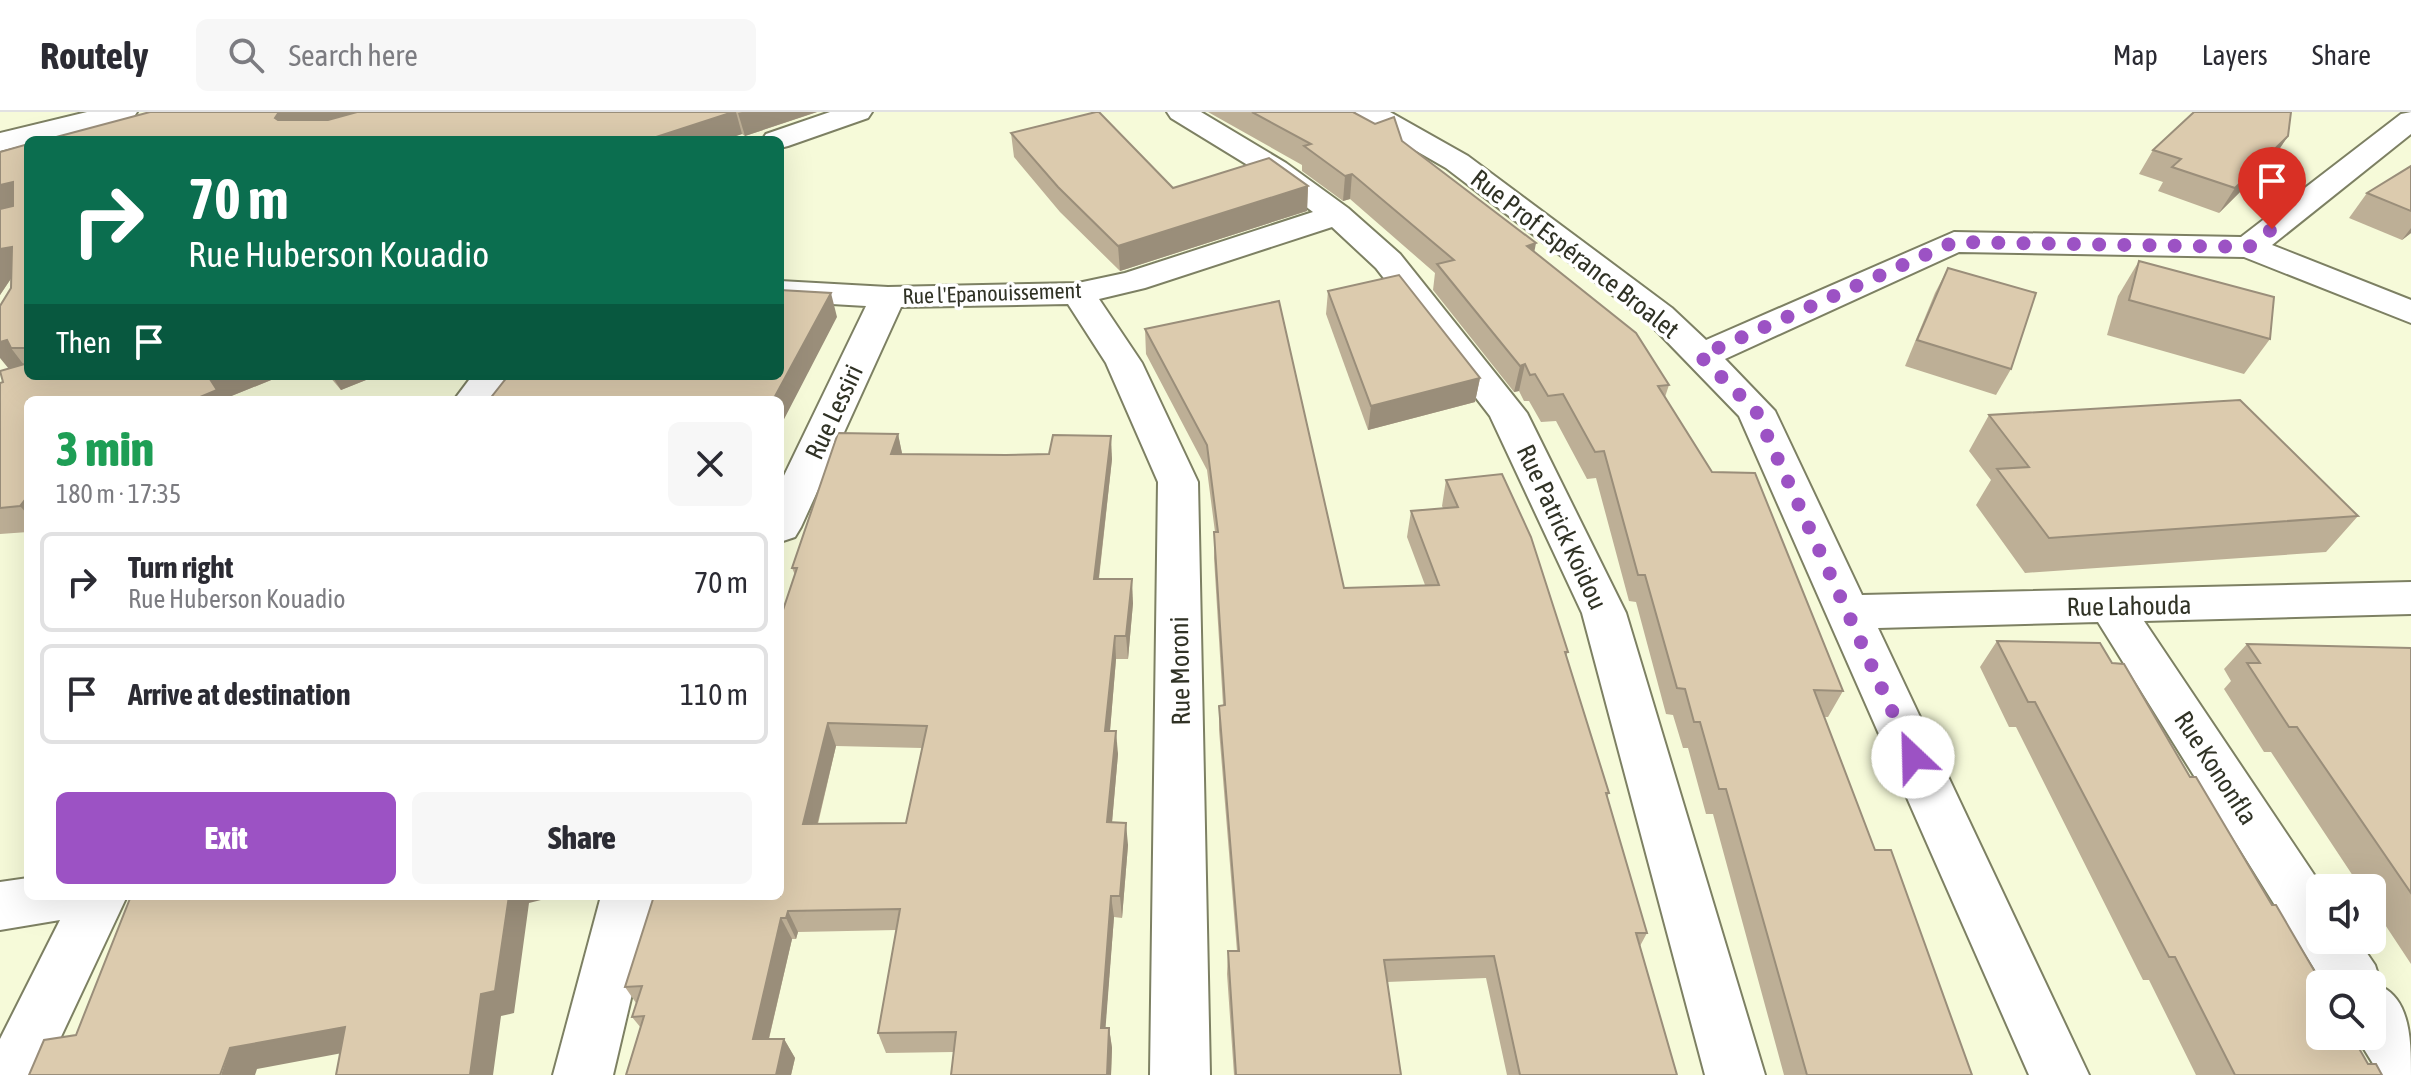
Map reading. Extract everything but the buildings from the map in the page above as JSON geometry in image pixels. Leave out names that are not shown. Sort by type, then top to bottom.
[{"type":"street","points":[[25,136],[123,112]]},
{"type":"street","points":[[784,138],[858,112]]},
{"type":"street","name":"Rue Patrick Koidou","points":[[1181,112],[1275,169],[1337,215],[1388,261],[1508,413],[1604,613],[1735,1075]]},
{"type":"street","name":"Rue Prof Espérance Broalet","points":[[1369,112],[1457,162],[1660,315],[1756,411],[2059,1075]]},
{"type":"street","points":[[2249,247],[2397,145],[2411,120]]},
{"type":"street","points":[[0,142],[24,136]]},
{"type":"street","name":"Rue l'Epanouissement","points":[[784,291],[888,297],[1078,293],[1133,281],[1337,215]]},
{"type":"street","points":[[1700,356],[1954,242],[2249,247],[2411,312]]},
{"type":"street","name":"Rue Moroni","points":[[1078,293],[1124,363],[1178,482],[1180,1075]]},
{"type":"street","name":"Rue Lessiri","points":[[784,518],[888,297]]},
{"type":"street","name":"Rue Lahouda","points":[[1848,612],[2411,598]]},
{"type":"street","name":"Rue Kononfla","points":[[2111,606],[2306,908]]},
{"type":"street","points":[[0,906],[38,900]]},
{"type":"street","points":[[13,1075],[98,900]]},
{"type":"street","points":[[583,1075],[627,900]]},
{"type":"street","points":[[2386,1032],[2411,1070]]},
{"type":"route","points":[[1913,757],[1756,411],[1700,356],[1954,242],[2249,247],[2272,229]]}]
